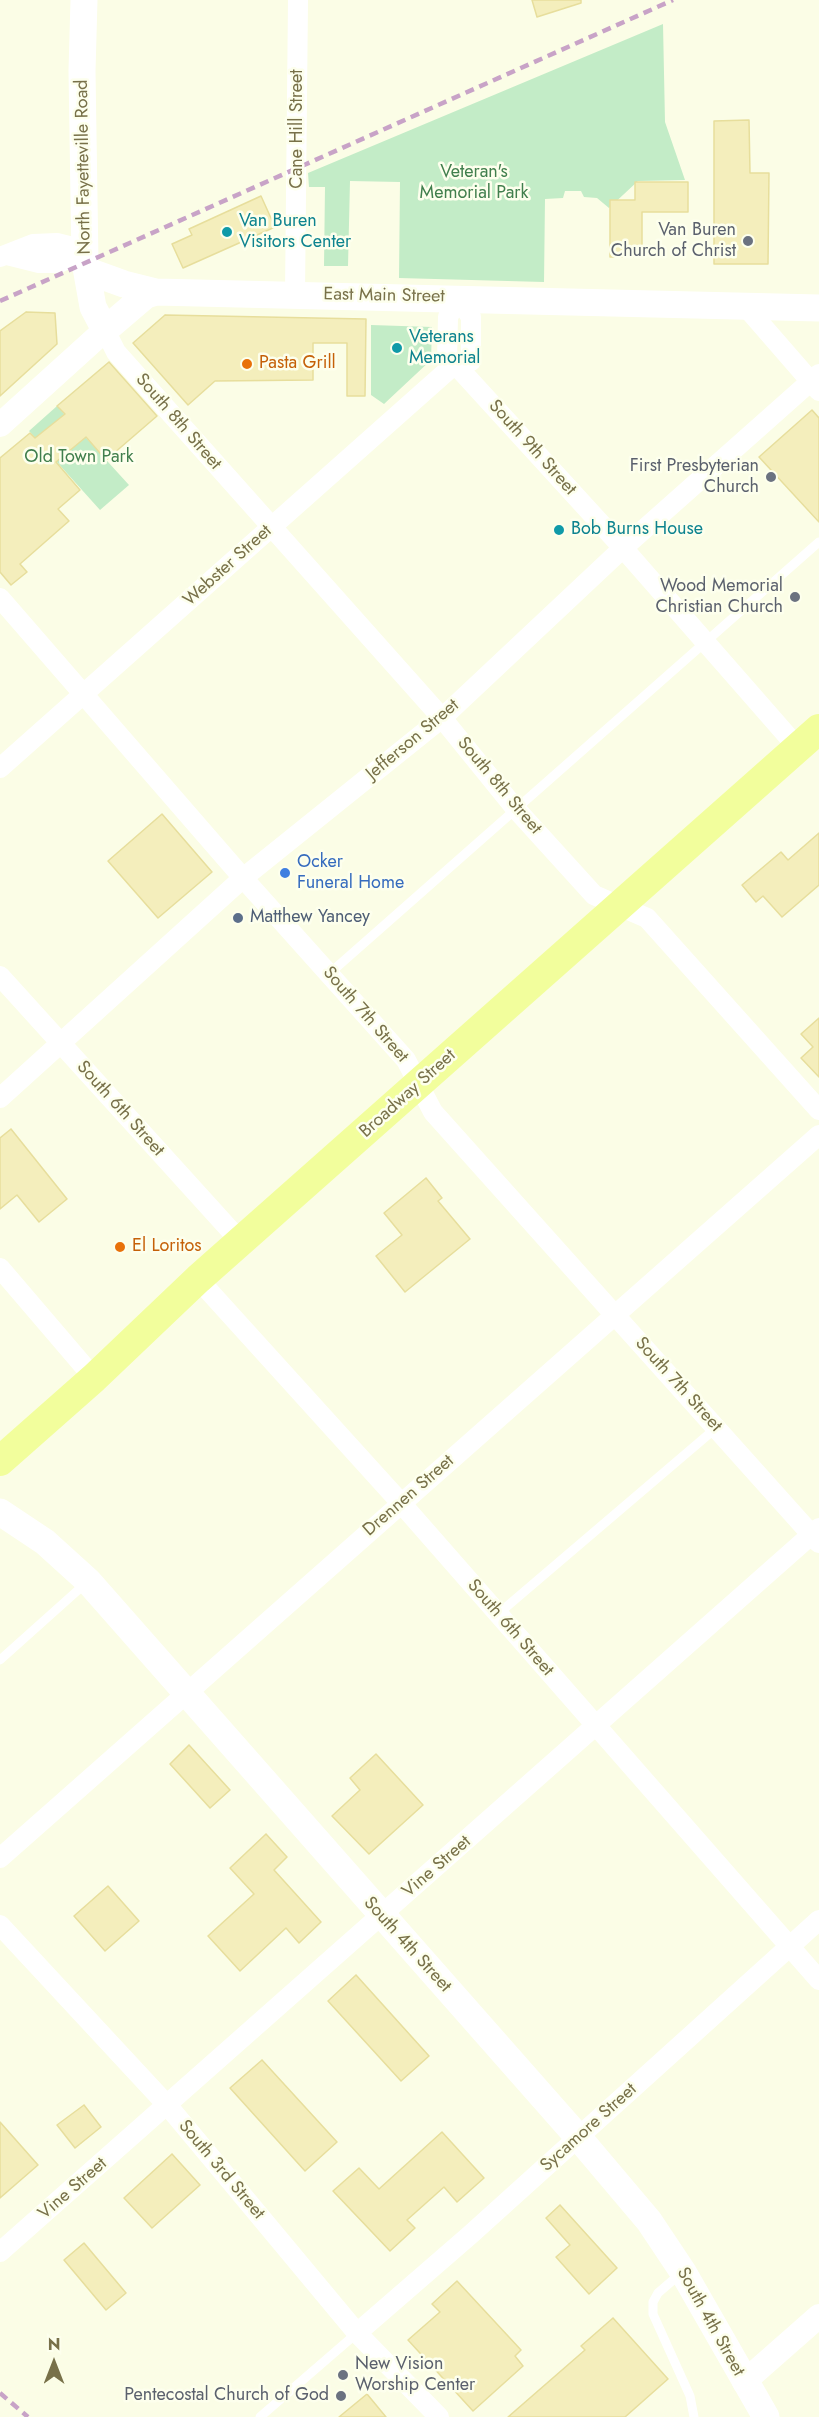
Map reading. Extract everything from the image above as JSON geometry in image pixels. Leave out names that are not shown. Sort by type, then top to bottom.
[{"type":"main road","name":"North Fayetteville Road","points":[[84,0],[82,71],[87,261],[93,308],[105,330]]},
{"type":"main road","name":"East Main Street","points":[[87,261],[124,285],[156,292],[819,308]]},
{"type":"main road","points":[[105,330],[146,295],[156,292]]},
{"type":"main road","name":"Broadway Street","points":[[0,1461],[94,1378],[198,1279],[808,739]]},
{"type":"main road","name":"South 4th Street","points":[[0,1512],[45,1542],[88,1581],[381,1917],[578,2137],[649,2221],[683,2272],[766,2417]]},
{"type":"street","name":"Cane Hill Street","points":[[295,294],[298,0]]},
{"type":"street","points":[[4,256],[39,263],[87,261]]},
{"type":"street","points":[[456,364],[447,360],[448,317],[458,298]]},
{"type":"street","points":[[746,307],[816,382]]},
{"type":"street","points":[[0,426],[105,330]]},
{"type":"street","name":"South 8th Street","points":[[105,330],[116,352],[442,718],[515,808],[594,895],[647,918],[819,1110]]},
{"type":"street","name":"Webster Street","points":[[0,768],[456,364]]},
{"type":"street","name":"South 9th Street","points":[[456,364],[623,548],[704,643],[808,739]]},
{"type":"street","name":"Jefferson Street","points":[[0,1098],[243,878],[442,718],[623,548],[816,382]]},
{"type":"street","name":"South 7th Street","points":[[0,598],[243,878],[406,1060],[433,1112],[716,1428],[817,1535]]},
{"type":"street","name":"South 6th Street","points":[[0,976],[241,1242]]},
{"type":"street","name":"Drennen Street","points":[[0,1858],[819,1135]]},
{"type":"street","points":[[0,1268],[94,1378]]},
{"type":"street","name":"South 6th Street","points":[[198,1279],[400,1503],[819,1980]]},
{"type":"street","name":"Vine Street","points":[[0,2252],[817,1535]]},
{"type":"street","name":"Sycamore Street","points":[[357,2333],[819,1920]]},
{"type":"street","name":"South 3rd Street","points":[[0,1925],[168,2106],[357,2333],[439,2417]]},
{"type":"street","points":[[744,2382],[819,2316]]},
{"type":"lane","points":[[330,973],[819,542]]},
{"type":"lane","points":[[498,1614],[716,1428]]},
{"type":"lane","points":[[0,1660],[88,1581]]},
{"type":"lane","points":[[683,2272],[658,2293],[653,2302],[654,2314],[690,2396],[694,2417]]},
{"type":"lane","points":[[260,2417],[357,2333]]},
{"type":"green space","name":"Veteran's Memorial Park","points":[[663,24],[665,122],[685,180],[638,181],[609,208],[597,198],[584,197],[581,191],[565,191],[563,198],[545,199],[544,282],[399,278],[400,182],[350,181],[348,266],[324,266],[325,187],[309,187],[308,173]]},
{"type":"green space","points":[[371,325],[432,327],[431,360],[384,404],[371,395]]},
{"type":"green space","name":"Old Town Park","points":[[57,406],[129,485],[100,510],[29,431]]},
{"type":"building","points":[[532,0],[581,0],[581,3],[537,17]]},
{"type":"building","points":[[749,120],[750,173],[769,173],[768,264],[714,264],[714,121]]},
{"type":"building","points":[[635,182],[688,182],[688,212],[642,212],[642,257],[610,257],[610,200],[635,200]]},
{"type":"building","name":"Van Buren Visitors Center","points":[[261,196],[275,227],[183,268],[172,244],[192,235],[189,229]]},
{"type":"building","points":[[26,312],[55,313],[57,344],[0,396],[0,331]]},
{"type":"building","points":[[165,315],[366,319],[365,396],[347,396],[347,343],[313,343],[313,380],[215,381],[188,405],[133,343]]},
{"type":"building","points":[[109,362],[157,416],[106,460],[86,437],[56,462],[80,490],[58,509],[69,521],[20,564],[27,572],[11,585],[0,572],[0,458],[30,433],[35,438],[65,414],[57,406]]},
{"type":"building","points":[[812,410],[819,418],[819,522],[759,457]]},
{"type":"building","points":[[162,814],[212,872],[158,918],[108,861]]},
{"type":"building","points":[[819,833],[819,885],[782,917],[763,896],[756,902],[742,885],[781,852],[788,860]]},
{"type":"building","points":[[819,1018],[819,1077],[801,1058],[813,1047],[801,1034]]},
{"type":"building","points":[[11,1129],[67,1199],[39,1222],[17,1195],[0,1209],[0,1138]]},
{"type":"building","points":[[426,1178],[442,1198],[438,1201],[470,1239],[405,1292],[376,1256],[402,1235],[384,1213]]},
{"type":"building","points":[[189,1745],[230,1790],[210,1808],[170,1764]]},
{"type":"building","points":[[376,1754],[423,1805],[369,1854],[332,1816],[360,1790],[350,1778]]},
{"type":"building","points":[[266,1834],[287,1857],[274,1870],[321,1922],[299,1943],[286,1928],[240,1971],[208,1936],[254,1894],[230,1868]]},
{"type":"building","points":[[108,1886],[139,1921],[105,1951],[74,1916]]},
{"type":"building","points":[[356,1975],[429,2056],[401,2081],[328,2001]]},
{"type":"building","points":[[262,2060],[337,2142],[305,2171],[230,2088]]},
{"type":"building","points":[[84,2105],[101,2127],[75,2148],[57,2125]]},
{"type":"building","points":[[0,2122],[38,2165],[0,2198]]},
{"type":"building","points":[[442,2132],[484,2178],[457,2202],[444,2187],[407,2220],[415,2228],[390,2251],[333,2191],[359,2168],[379,2189]]},
{"type":"building","points":[[172,2154],[200,2185],[152,2228],[124,2198]]},
{"type":"building","points":[[560,2205],[617,2268],[589,2294],[556,2257],[570,2245],[546,2218]]},
{"type":"building","points":[[84,2243],[126,2293],[106,2310],[64,2260]]},
{"type":"building","points":[[457,2281],[521,2350],[515,2356],[523,2366],[473,2411],[408,2340],[440,2312],[432,2304]]},
{"type":"building","points":[[613,2318],[668,2379],[625,2417],[508,2417],[585,2350],[581,2346]]},
{"type":"building","points":[[367,2394],[386,2417],[339,2417]]},
{"type":"railway","points":[[0,301],[673,0]]},
{"type":"railway","points":[[0,2393],[28,2417]]},
{"type":"place","name":"Van Buren Visitors Center","points":[[227,232]]},
{"type":"place","name":"Van Buren Church of Christ","points":[[748,241]]},
{"type":"place","name":"Veterans Memorial","points":[[397,348]]},
{"type":"place","name":"Pasta Grill","points":[[247,364]]},
{"type":"place","name":"First Presbyterian Church","points":[[771,477]]},
{"type":"place","name":"Bob Burns House","points":[[559,530]]},
{"type":"place","name":"Wood Memorial Christian Church","points":[[795,597]]},
{"type":"place","name":"Ocker Funeral Home","points":[[285,873]]},
{"type":"place","name":"Matthew Yancey","points":[[238,918]]},
{"type":"place","name":"El Loritos","points":[[120,1247]]},
{"type":"place","name":"New Vision Worship Center","points":[[343,2375]]},
{"type":"place","name":"Pentecostal Church of God","points":[[341,2396]]}]
